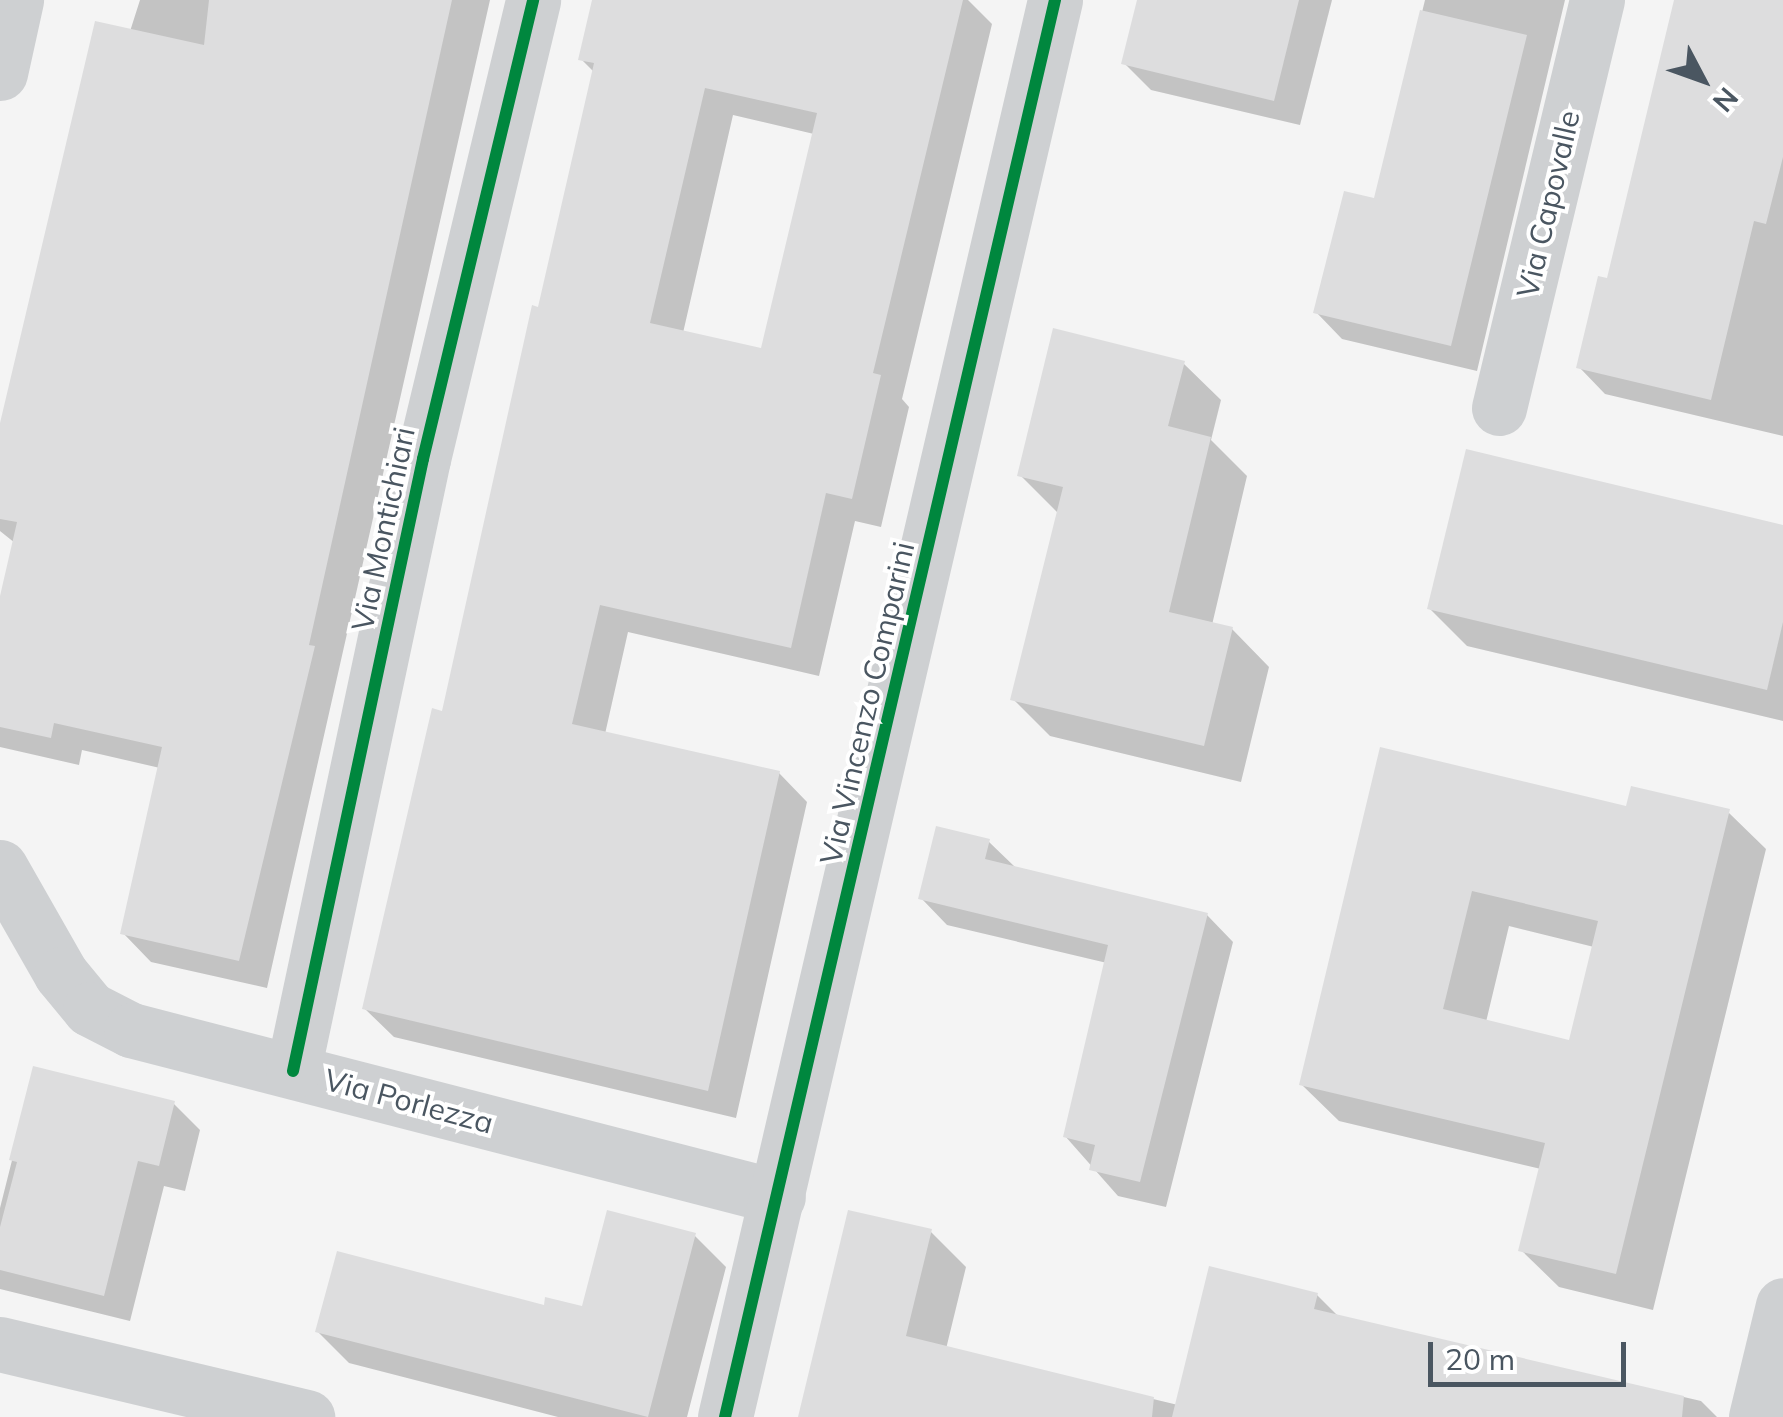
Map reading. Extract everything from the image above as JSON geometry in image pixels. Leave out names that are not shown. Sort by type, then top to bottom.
[{"type":"street","points":[[0,74],[16,0]]},
{"type":"street","name":"Via Montichiari","points":[[292,1071],[423,459],[533,0]]},
{"type":"street","name":"Via Vincenzo Comparini","points":[[724,1417],[1055,0]]},
{"type":"street","name":"Via Capovalle","points":[[1499,408],[1597,0]]},
{"type":"street","name":"Via Porlezza","points":[[0,867],[61,974],[90,1009],[131,1030],[778,1198]]},
{"type":"street","points":[[1756,1417],[1783,1305]]},
{"type":"street","points":[[0,1344],[307,1417]]},
{"type":"building","points":[[209,0],[452,0],[309,645],[315,646],[239,961],[120,934],[162,747],[54,723],[51,738],[0,727],[0,596],[17,522],[0,519],[0,423],[95,21],[204,45]]},
{"type":"building","points":[[592,0],[963,0],[873,373],[881,375],[852,499],[826,493],[791,648],[600,605],[572,724],[780,771],[708,1091],[362,1009],[432,708],[442,711],[532,305],[538,307],[594,63],[578,60]],"holes":[[[705,88],[817,113],[761,348],[650,323]]]},
{"type":"building","points":[[1137,0],[1299,0],[1274,101],[1121,64]]},
{"type":"building","points":[[1674,0],[1783,0],[1783,157],[1766,224],[1754,221],[1711,400],[1576,368],[1598,276],[1607,278]]},
{"type":"building","points":[[1420,10],[1527,35],[1451,346],[1313,313],[1344,191],[1374,198]]},
{"type":"building","points":[[1053,328],[1185,361],[1168,426],[1211,437],[1169,612],[1233,627],[1204,746],[1010,700],[1063,487],[1017,476]]},
{"type":"building","points":[[1466,449],[1783,525],[1783,622],[1767,690],[1427,609]]},
{"type":"building","points":[[1380,747],[1626,806],[1631,786],[1730,809],[1616,1274],[1518,1251],[1545,1143],[1299,1085]],"holes":[[[1472,891],[1598,921],[1569,1040],[1443,1009]]]},
{"type":"building","points":[[936,826],[990,839],[985,859],[1208,913],[1140,1182],[1089,1170],[1095,1145],[1063,1137],[1108,945],[918,899]]},
{"type":"building","points":[[33,1066],[175,1101],[159,1166],[138,1161],[104,1296],[0,1270],[0,1227],[17,1162],[9,1160]]},
{"type":"building","points":[[607,1210],[696,1233],[648,1417],[315,1332],[337,1251],[544,1305],[545,1297],[582,1306]]},
{"type":"building","points":[[848,1210],[932,1229],[906,1336],[1154,1397],[1152,1417],[798,1417]]},
{"type":"building","points":[[1209,1266],[1318,1293],[1314,1309],[1684,1396],[1682,1417],[1172,1417]]},
{"type":"cycle path","points":[[293,1071],[423,459],[533,0]]},
{"type":"cycle path","points":[[725,1417],[1055,0]]}]
